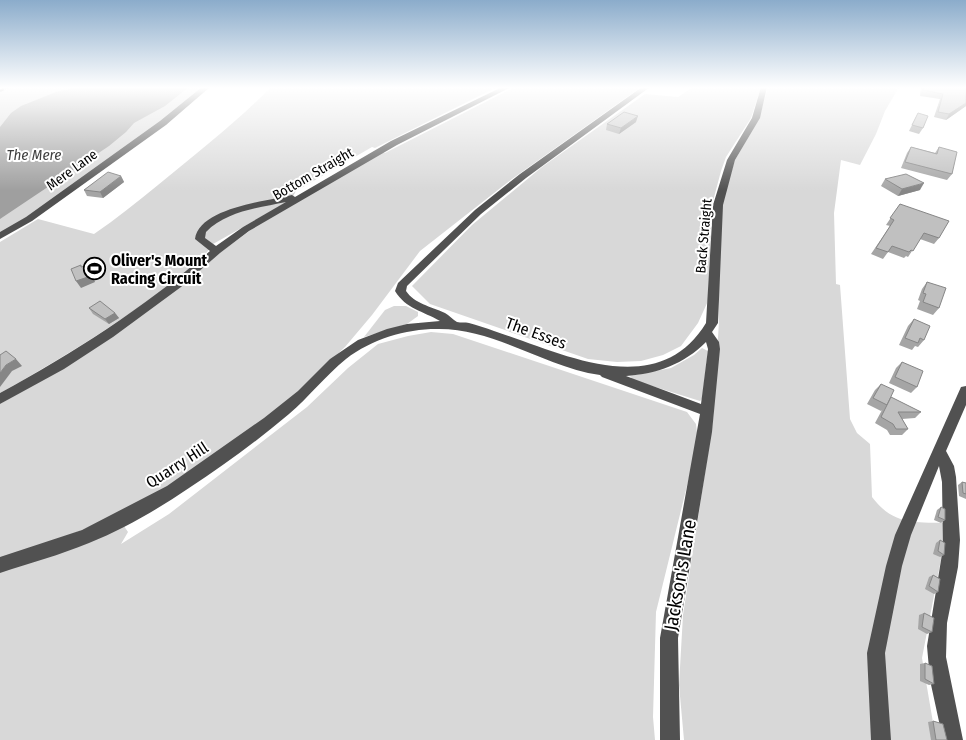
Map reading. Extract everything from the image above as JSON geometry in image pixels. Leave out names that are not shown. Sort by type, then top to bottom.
[{"type":"street","name":"Mere Lane","points":[[0,236],[29,219],[165,122]]},
{"type":"street","name":"Bottom Straight","points":[[0,400],[60,366],[109,334],[178,285],[216,251],[246,229],[394,143],[438,122]]},
{"type":"street","points":[[453,324],[444,317],[421,310],[401,294],[400,288],[404,282],[478,212],[599,122]]},
{"type":"street","name":"Back Straight","points":[[707,334],[712,323],[714,309],[718,205],[731,160],[754,122]]},
{"type":"street","points":[[216,251],[200,239],[201,232],[210,222],[249,208],[304,195]]},
{"type":"street","points":[[416,326],[422,318],[421,310]]},
{"type":"street","name":"The Esses","points":[[348,352],[375,338],[416,326],[453,324],[480,330],[583,367],[603,371],[642,370],[671,363],[692,351],[707,334]]},
{"type":"street","name":"Jackson's Lane","points":[[670,740],[669,638],[707,411],[714,349],[713,342],[707,334]]},
{"type":"street","name":"Quarry Hill","points":[[0,565],[96,532],[183,484],[254,434],[296,400],[348,352]]},
{"type":"street","points":[[603,371],[609,376],[707,411]]},
{"type":"street","points":[[881,740],[876,653],[894,566],[903,535],[966,391]]},
{"type":"street","points":[[938,452],[944,458],[948,469],[952,524],[951,554],[942,597],[936,647],[953,740]]},
{"type":"shaded area","name":"The Mere","points":[[0,122],[162,122],[105,164],[0,234]]},
{"type":"shaded area","name":"Oliver's Mount Racing Circuit","points":[[234,122],[428,122],[375,148],[372,147],[296,191],[291,200],[213,244],[187,272],[137,308],[80,346],[0,393],[0,242],[38,219],[94,234]]},
{"type":"shaded area","points":[[447,122],[593,122],[512,179],[420,251],[372,315],[345,347],[283,406],[137,507],[65,537],[0,560],[0,404],[69,364],[259,224],[382,152],[385,153]]},
{"type":"shaded area","points":[[606,122],[749,122],[726,157],[712,205],[708,301],[698,323],[681,346],[663,355],[641,361],[617,362],[588,359],[430,304],[412,286],[472,225],[542,167]]},
{"type":"shaded area","points":[[758,122],[881,122],[860,165],[841,160],[834,213],[836,284],[840,285],[850,419],[857,433],[870,444],[872,497],[880,506],[897,518],[915,522],[948,523],[922,658],[936,740],[684,740],[679,685],[683,615],[713,421],[719,321],[721,206],[735,160]]},
{"type":"shaded area","points":[[394,306],[406,306],[418,312],[418,316],[407,324],[364,337],[385,310]]},
{"type":"shaded area","points":[[431,332],[453,334],[687,412],[696,424],[698,441],[656,612],[653,717],[655,740],[0,740],[0,572],[124,526],[128,532],[121,544],[169,514],[307,407],[348,368],[378,344]]},
{"type":"shaded area","points":[[702,348],[708,351],[702,399],[700,401],[633,380],[630,376],[671,368],[694,355]]},
{"type":"water","name":"The Mere","points":[[4,122],[137,122],[109,146],[0,219],[0,127]]},
{"type":"building","points":[[610,122],[630,122],[621,128],[607,124]]},
{"type":"building","points":[[914,122],[926,122],[923,128],[912,125]]},
{"type":"building","points":[[911,147],[937,154],[939,147],[957,152],[952,174],[905,162]]},
{"type":"building","points":[[108,172],[121,176],[100,192],[84,190]]},
{"type":"building","points":[[906,174],[924,183],[902,189],[885,179]]},
{"type":"building","points":[[900,204],[949,221],[939,238],[924,233],[913,251],[909,252],[892,246],[888,252],[876,248],[894,220],[890,218]]},
{"type":"building","points":[[81,265],[81,267],[86,266],[91,276],[76,281],[71,269]]},
{"type":"building","points":[[927,282],[946,288],[939,308],[923,302],[926,294],[923,293]]},
{"type":"building","points":[[100,301],[115,313],[105,319],[89,308]]},
{"type":"building","points":[[914,319],[930,326],[924,340],[920,338],[918,343],[905,338]]},
{"type":"building","points":[[6,351],[16,359],[6,365],[0,373],[0,355]]},
{"type":"building","points":[[902,362],[923,371],[917,387],[895,377]]},
{"type":"building","points":[[881,384],[894,390],[887,405],[873,398]]},
{"type":"building","points":[[891,397],[921,412],[898,412],[908,429],[896,429],[893,424],[881,417]]},
{"type":"building","points":[[962,482],[966,483],[966,494],[963,493]]},
{"type":"building","points":[[941,507],[945,509],[945,520],[938,517]]},
{"type":"building","points":[[940,540],[945,543],[944,555],[938,551]]},
{"type":"building","points":[[933,575],[940,579],[938,592],[929,586]]},
{"type":"building","points":[[924,613],[934,618],[932,632],[922,627]]},
{"type":"building","points":[[925,663],[932,666],[934,684],[925,679]]},
{"type":"building","points":[[933,721],[943,724],[947,740],[936,740]]},
{"type":"place","name":"Oliver's Mount Racing Circuit","points":[[95,269]]}]
